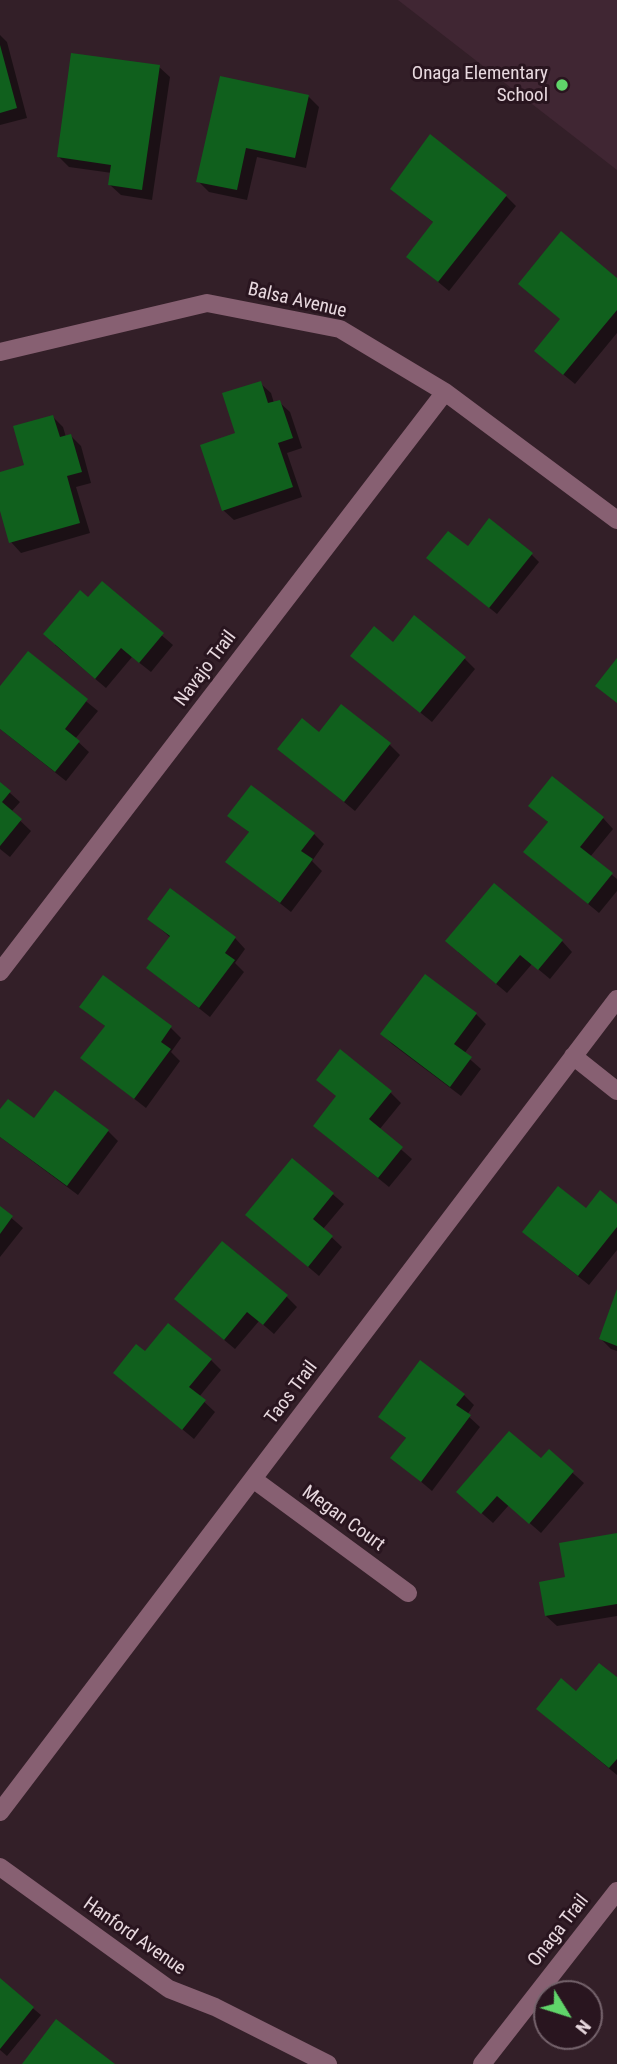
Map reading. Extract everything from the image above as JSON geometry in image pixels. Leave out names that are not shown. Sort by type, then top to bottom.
[{"type":"street","name":"Balsa Avenue","points":[[0,352],[207,303],[340,328],[445,391],[617,520]]},
{"type":"street","name":"Navajo Trail","points":[[0,972],[445,391]]},
{"type":"street","name":"Taos Trail","points":[[0,1812],[617,999]]},
{"type":"street","points":[[573,1056],[617,1091]]},
{"type":"street","name":"Megan Court","points":[[253,1479],[408,1593]]},
{"type":"street","name":"Hanford Avenue","points":[[0,1867],[169,1989],[215,2007],[328,2064]]},
{"type":"street","name":"Onaga Trail","points":[[482,2064],[617,1891]]},
{"type":"shaded area","name":"Onaga Elementary School","points":[[398,0],[617,0],[617,170]]},
{"type":"building","points":[[0,45],[17,108],[0,113]]},
{"type":"building","points":[[71,53],[160,65],[142,190],[108,185],[111,165],[57,157]]},
{"type":"building","points":[[220,76],[309,95],[295,158],[246,148],[237,190],[196,182]]},
{"type":"building","points":[[430,134],[507,195],[438,282],[406,257],[433,222],[390,189]]},
{"type":"building","points":[[561,231],[617,278],[617,310],[563,375],[534,351],[560,319],[518,284]]},
{"type":"building","points":[[261,381],[268,403],[280,400],[293,438],[278,443],[293,487],[222,511],[200,445],[235,433],[222,393]]},
{"type":"building","points":[[53,415],[60,437],[71,434],[82,472],[67,476],[80,523],[9,543],[0,511],[0,472],[24,465],[13,426]]},
{"type":"building","points":[[489,518],[533,553],[489,608],[426,558],[448,531],[468,546]]},
{"type":"building","points":[[102,581],[164,633],[139,663],[121,648],[95,679],[43,634],[80,590],[88,597]]},
{"type":"building","points":[[414,615],[466,657],[420,713],[350,656],[374,626],[393,642]]},
{"type":"building","points":[[28,651],[88,699],[65,729],[80,741],[55,772],[0,729],[0,686]]},
{"type":"building","points":[[617,658],[617,703],[595,686]]},
{"type":"building","points":[[341,704],[391,743],[344,802],[277,749],[302,718],[319,732]]},
{"type":"building","points":[[552,776],[604,817],[580,847],[613,873],[588,904],[523,852],[548,822],[528,806]]},
{"type":"building","points":[[0,782],[11,791],[2,802],[22,819],[0,846]]},
{"type":"building","points":[[251,785],[315,833],[301,851],[313,859],[280,903],[225,862],[249,832],[227,816]]},
{"type":"building","points":[[494,883],[563,940],[538,970],[520,955],[496,984],[445,941]]},
{"type":"building","points":[[170,888],[236,937],[225,953],[235,960],[199,1008],[146,968],[170,936],[147,919]]},
{"type":"building","points":[[425,974],[477,1013],[454,1044],[472,1057],[450,1087],[380,1034]]},
{"type":"building","points":[[103,975],[172,1026],[161,1042],[171,1049],[134,1099],[80,1058],[105,1026],[79,1007]]},
{"type":"building","points":[[340,1049],[392,1091],[369,1119],[403,1147],[378,1178],[313,1126],[336,1096],[316,1080]]},
{"type":"building","points":[[55,1090],[109,1130],[67,1186],[0,1137],[0,1109],[8,1099],[34,1118]]},
{"type":"building","points":[[292,1158],[334,1193],[313,1219],[333,1236],[308,1267],[245,1215]]},
{"type":"building","points":[[558,1186],[586,1208],[600,1190],[617,1204],[617,1227],[578,1276],[522,1232]]},
{"type":"building","points":[[0,1206],[13,1216],[0,1234]]},
{"type":"building","points":[[222,1241],[288,1295],[263,1325],[247,1312],[224,1340],[174,1299]]},
{"type":"building","points":[[617,1289],[617,1346],[599,1339]]},
{"type":"building","points":[[168,1323],[212,1359],[189,1387],[206,1400],[182,1430],[113,1373],[136,1344],[145,1351]]},
{"type":"building","points":[[420,1360],[465,1394],[456,1405],[471,1415],[421,1482],[390,1458],[406,1438],[378,1417]]},
{"type":"building","points":[[509,1431],[541,1458],[549,1449],[574,1471],[529,1524],[497,1496],[481,1514],[456,1492]]},
{"type":"building","points":[[617,1533],[617,1604],[545,1616],[539,1582],[565,1577],[559,1543]]},
{"type":"building","points":[[599,1663],[617,1677],[617,1759],[609,1768],[536,1709],[561,1678],[576,1691]]},
{"type":"building","points":[[0,1978],[34,2007],[0,2049]]},
{"type":"building","points":[[56,2019],[115,2064],[22,2064]]},
{"type":"place","name":"Onaga Elementary School","points":[[562,85]]}]
